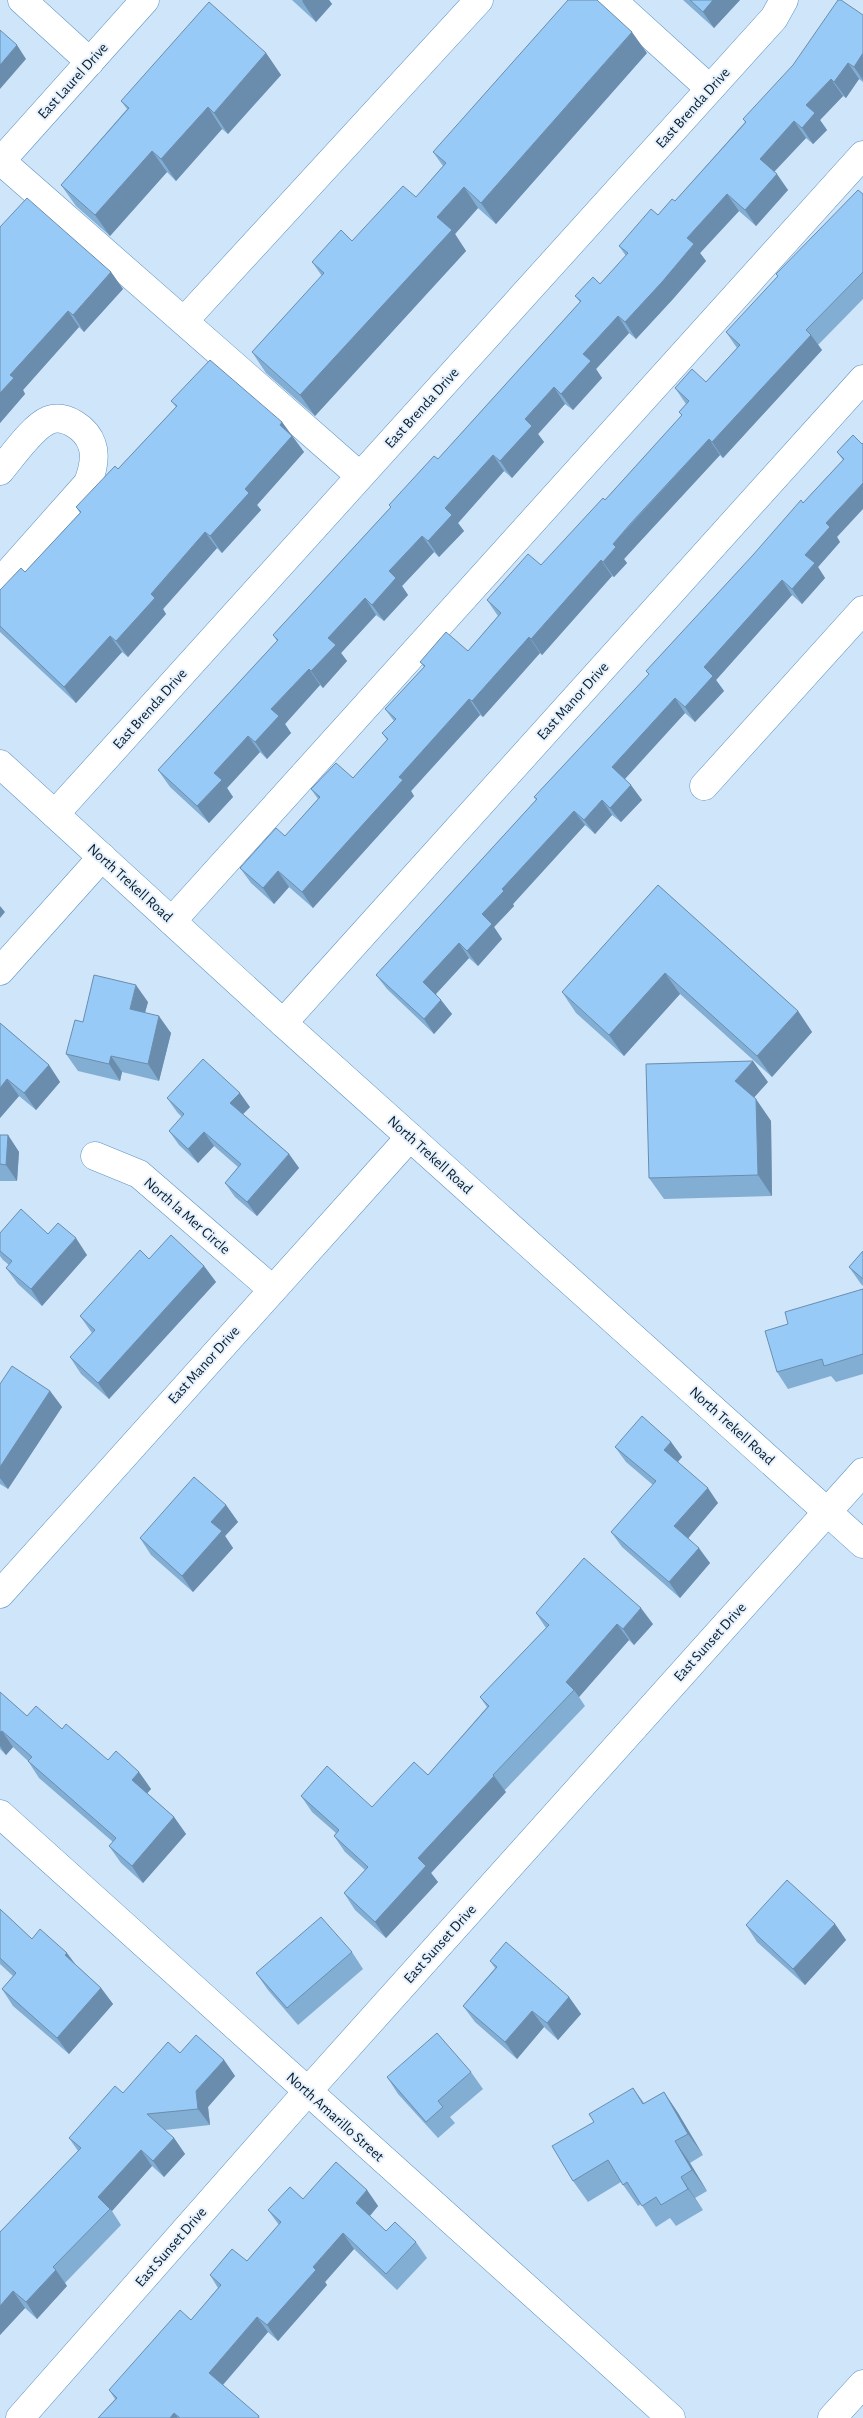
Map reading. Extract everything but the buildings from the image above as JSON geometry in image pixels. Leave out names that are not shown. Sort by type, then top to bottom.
[{"type":"street","points":[[22,0],[90,62]]},
{"type":"street","name":"East Laurel Drive","points":[[1,161],[146,0]]},
{"type":"street","points":[[184,321],[479,0]]},
{"type":"street","points":[[612,0],[710,89]]},
{"type":"street","name":"East Brenda Drive","points":[[55,814],[774,18],[784,0]]},
{"type":"street","points":[[172,922],[863,155]]},
{"type":"street","points":[[1,161],[360,476]]},
{"type":"street","name":"East Manor Drive","points":[[284,1024],[863,379]]},
{"type":"street","points":[[0,471],[36,430],[49,420],[73,422],[87,435],[93,446],[92,469],[88,483],[0,582]]},
{"type":"street","points":[[704,786],[863,610]]},
{"type":"street","name":"North Trekell Road","points":[[0,764],[284,1024],[863,1544]]},
{"type":"street","points":[[0,971],[102,858]]},
{"type":"street","name":"East Manor Drive","points":[[0,1594],[410,1137]]},
{"type":"street","name":"North la Mer Circle","points":[[95,1156],[139,1174],[272,1289]]},
{"type":"street","name":"East Sunset Drive","points":[[20,2418],[307,2092],[863,1472]]},
{"type":"street","name":"North Amarillo Street","points":[[0,1814],[671,2418]]},
{"type":"street","points":[[832,2418],[863,2384]]}]
